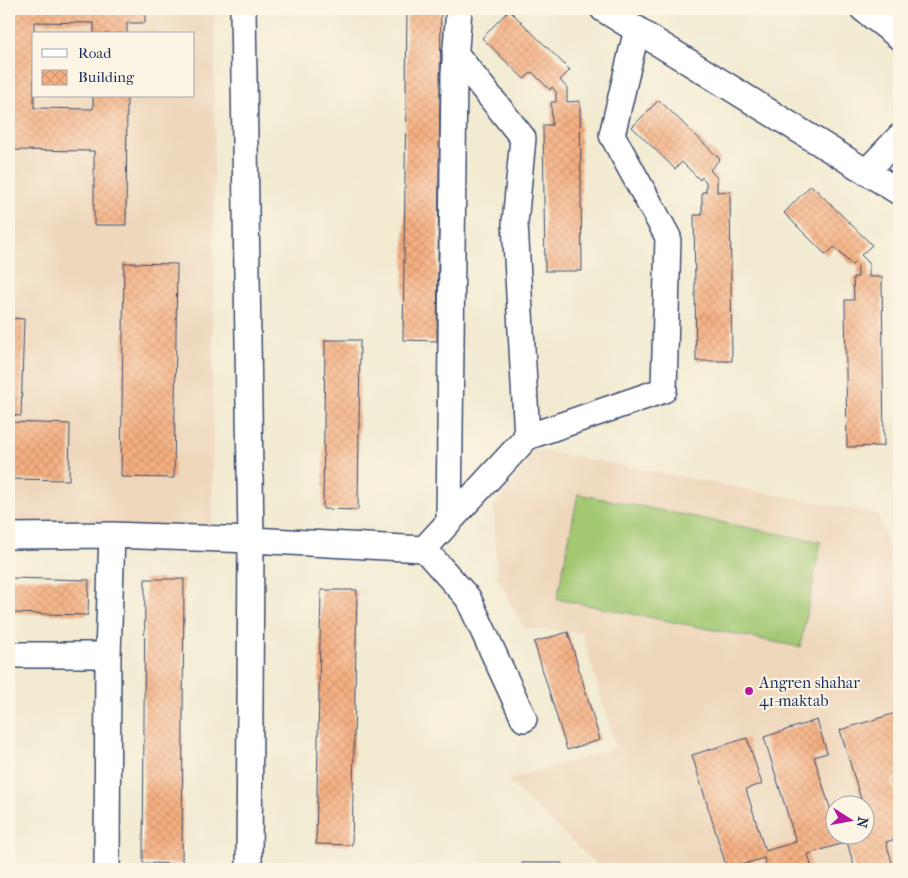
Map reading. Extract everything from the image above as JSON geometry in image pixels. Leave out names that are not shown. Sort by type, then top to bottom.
[{"type":"street","points":[[243,9],[251,540],[249,869]]},
{"type":"street","points":[[449,521],[455,53],[460,9]]},
{"type":"street","points":[[603,9],[899,192]]},
{"type":"street","points":[[863,9],[899,37]]},
{"type":"street","points":[[424,549],[527,437],[664,390],[668,237],[612,134],[637,29]]},
{"type":"street","points":[[455,53],[523,138],[515,223],[527,437]]},
{"type":"street","points":[[867,171],[899,137]]},
{"type":"street","points":[[107,869],[108,654],[112,534]]},
{"type":"street","points":[[9,536],[112,534],[424,549],[468,598],[524,719]]},
{"type":"street","points":[[9,655],[108,654]]},
{"type":"shaded area","points":[[9,9],[215,9],[212,540],[9,534]]},
{"type":"shaded area","name":"Angren shahar 41-maktab","points":[[534,449],[878,514],[899,586],[899,869],[601,869],[507,780],[616,748],[582,633],[524,628],[497,577],[494,507]]},
{"type":"green space","points":[[578,494],[821,542],[800,647],[557,599]]},
{"type":"building","points":[[9,9],[145,9],[145,23],[127,23],[127,32],[94,32],[94,23],[34,22],[34,32],[32,32],[32,98],[34,98],[34,108],[93,109],[93,98],[127,98],[126,225],[94,225],[94,151],[9,150]]},
{"type":"building","points":[[407,9],[441,9],[437,341],[403,340]]},
{"type":"building","points":[[509,10],[570,70],[560,80],[567,88],[567,102],[580,101],[582,271],[545,271],[543,125],[552,125],[551,102],[556,102],[556,92],[552,87],[550,90],[532,72],[524,79],[482,38]]},
{"type":"building","points":[[659,100],[720,159],[710,170],[717,178],[717,192],[730,191],[732,361],[696,361],[694,215],[702,215],[702,192],[706,192],[706,182],[702,177],[700,180],[682,162],[675,169],[632,127]]},
{"type":"building","points":[[811,185],[872,245],[861,255],[869,263],[869,277],[882,277],[884,446],[847,447],[845,300],[854,300],[853,277],[858,277],[858,267],[854,263],[852,265],[834,247],[826,255],[784,213]]},
{"type":"building","points":[[124,263],[177,264],[174,478],[121,477]]},
{"type":"building","points":[[9,318],[24,319],[21,416],[9,415]]},
{"type":"building","points":[[325,340],[360,340],[358,510],[323,509]]},
{"type":"building","points":[[9,422],[70,424],[69,480],[9,479]]},
{"type":"building","points":[[9,578],[89,580],[88,615],[9,613]]},
{"type":"building","points":[[145,579],[184,579],[182,864],[143,863]]},
{"type":"building","points":[[321,590],[357,590],[352,845],[316,844]]},
{"type":"building","points":[[568,632],[600,740],[567,750],[534,642]]},
{"type":"building","points":[[899,712],[899,777],[891,780],[899,808],[899,838],[886,842],[894,869],[855,869],[848,846],[876,846],[876,796],[860,796],[840,730]]},
{"type":"building","points":[[817,720],[827,753],[814,757],[826,796],[826,846],[834,846],[808,854],[812,869],[767,869],[764,858],[727,869],[692,755],[747,738],[762,784],[746,789],[765,851],[796,842],[764,737]]},
{"type":"building","points":[[522,863],[562,863],[562,869],[522,869]]},
{"type":"place","name":"Angren shahar 41-maktab","points":[[749,691]]}]
